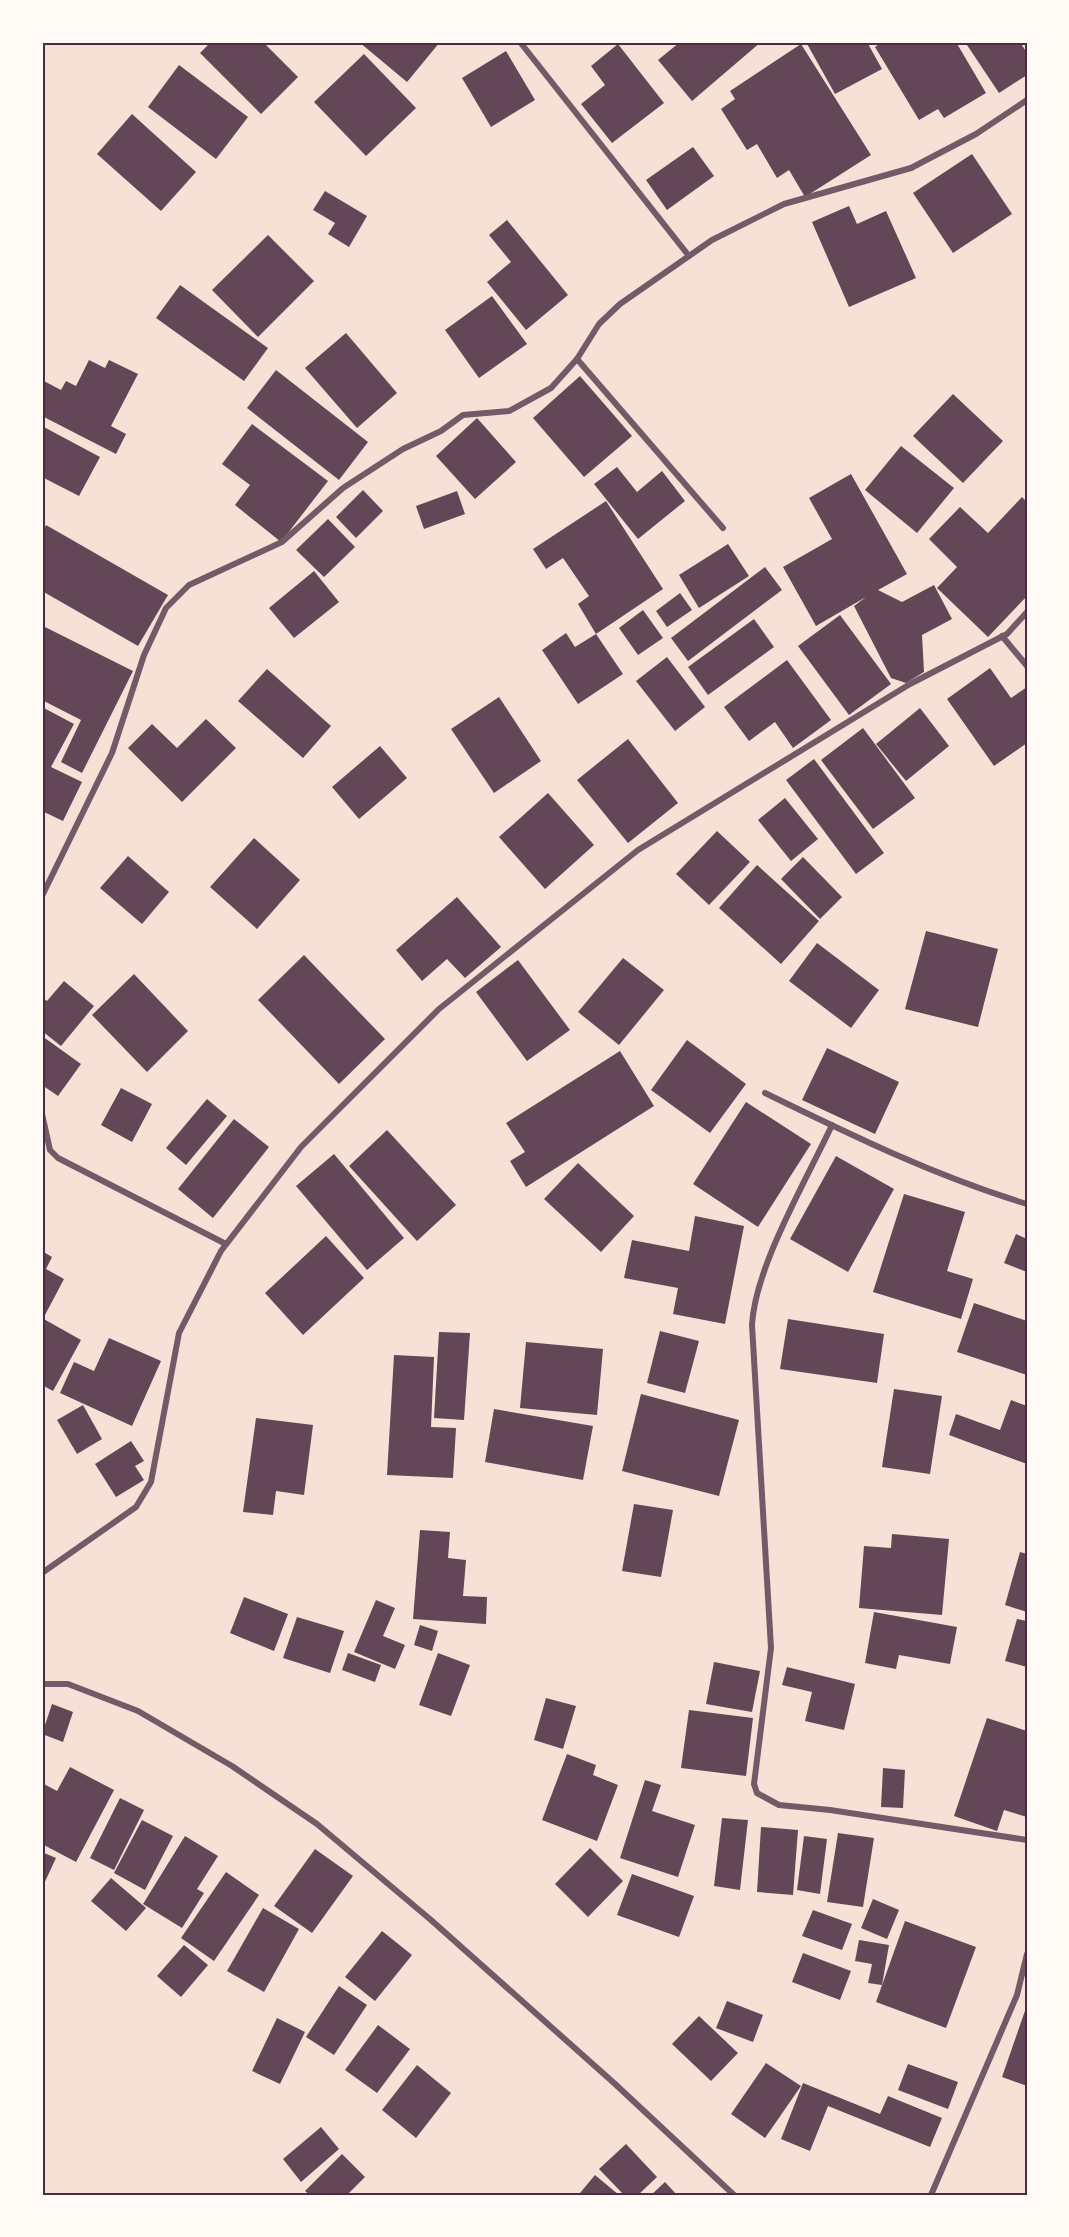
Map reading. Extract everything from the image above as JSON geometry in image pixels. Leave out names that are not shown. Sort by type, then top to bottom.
[{"type":"street","points":[[520,42],[689,256]]},
{"type":"street","points":[[42,896],[112,753],[144,655],[166,608],[177,594],[189,585],[282,542],[343,488],[403,449],[441,430],[463,415],[509,411],[551,388],[577,359],[599,324],[620,304],[712,240],[784,204],[911,168],[976,134],[1027,100]]},
{"type":"street","points":[[577,359],[723,528]]},
{"type":"street","points":[[42,1573],[136,1507],[151,1482],[179,1333],[226,1244],[301,1147],[439,1009],[638,850],[910,684],[1002,636],[1027,612]]},
{"type":"street","points":[[1002,636],[1027,666]]},
{"type":"street","points":[[765,1093],[967,1186],[1027,1204]]},
{"type":"street","points":[[42,1114],[50,1150],[58,1158],[226,1244]]},
{"type":"street","points":[[832,1125],[762,1274],[753,1302],[752,1325],[771,1648],[754,1784],[757,1793],[779,1805],[830,1810],[1027,1840]]},
{"type":"street","points":[[42,1684],[68,1684],[138,1711],[232,1767],[317,1824],[597,2067],[734,2195]]},
{"type":"street","points":[[931,2195],[1017,1995],[1027,1954]]},
{"type":"building","points":[[211,42],[263,42],[298,77],[261,114],[200,53]]},
{"type":"building","points":[[359,42],[440,42],[407,82]]},
{"type":"building","points":[[680,42],[761,42],[692,101],[658,60]]},
{"type":"building","points":[[806,42],[867,42],[882,69],[835,94]]},
{"type":"building","points":[[882,42],[956,42],[986,93],[944,118],[938,109],[919,120],[875,47]]},
{"type":"building","points":[[965,42],[1020,42],[1027,53],[1027,75],[999,93]]},
{"type":"building","points":[[618,44],[664,103],[612,143],[581,104],[605,85],[591,66]]},
{"type":"building","points":[[801,44],[871,155],[805,197],[789,170],[777,178],[757,144],[747,150],[721,109],[735,99],[730,91]]},
{"type":"building","points":[[506,51],[535,100],[491,127],[462,78]]},
{"type":"building","points":[[364,54],[416,108],[366,156],[314,102]]},
{"type":"building","points":[[179,65],[248,117],[216,159],[148,107]]},
{"type":"building","points":[[132,114],[196,172],[161,211],[97,154]]},
{"type":"building","points":[[693,147],[714,176],[667,210],[646,180]]},
{"type":"building","points":[[972,154],[1012,214],[953,253],[913,193]]},
{"type":"building","points":[[325,191],[367,216],[349,247],[328,234],[335,223],[313,210]]},
{"type":"building","points":[[849,206],[857,224],[886,211],[916,278],[849,307],[812,222]]},
{"type":"building","points":[[507,220],[568,295],[526,330],[487,282],[511,262],[489,235]]},
{"type":"building","points":[[268,235],[314,281],[258,337],[212,290]]},
{"type":"building","points":[[180,285],[268,348],[244,381],[156,318]]},
{"type":"building","points":[[492,296],[527,344],[479,378],[445,330]]},
{"type":"building","points":[[346,333],[397,393],[357,428],[305,368]]},
{"type":"building","points":[[89,360],[105,368],[109,360],[138,374],[111,426],[126,434],[116,454],[42,416],[42,380],[61,390],[66,381],[76,386]]},
{"type":"building","points":[[276,370],[368,442],[339,480],[247,408]]},
{"type":"building","points":[[580,376],[632,436],[584,477],[533,418]]},
{"type":"building","points":[[953,394],[1003,441],[963,483],[913,436]]},
{"type":"building","points":[[477,418],[516,462],[475,499],[436,456]]},
{"type":"building","points":[[252,424],[328,481],[281,542],[235,505],[250,485],[222,464]]},
{"type":"building","points":[[42,426],[100,457],[79,496],[42,477]]},
{"type":"building","points":[[901,446],[954,488],[917,533],[865,490]]},
{"type":"building","points":[[617,467],[637,492],[662,471],[685,501],[638,539],[594,484]]},
{"type":"building","points":[[851,474],[907,574],[878,590],[902,602],[934,585],[952,619],[922,635],[924,672],[906,683],[891,678],[854,606],[866,597],[816,626],[783,567],[832,539],[809,498]]},
{"type":"building","points":[[363,490],[383,511],[356,538],[336,517]]},
{"type":"building","points":[[457,491],[465,514],[424,529],[416,506]]},
{"type":"building","points":[[1022,497],[1027,502],[1027,596],[988,637],[937,588],[957,567],[929,539],[960,507],[988,533]]},
{"type":"building","points":[[606,501],[663,589],[596,634],[578,604],[589,596],[563,558],[546,569],[533,549]]},
{"type":"building","points":[[328,519],[355,547],[324,577],[296,550]]},
{"type":"building","points":[[46,525],[168,595],[138,646],[42,591],[42,533]]},
{"type":"building","points":[[728,544],[749,576],[699,608],[679,575]]},
{"type":"building","points":[[765,567],[782,590],[688,661],[671,638]]},
{"type":"building","points":[[314,571],[339,602],[294,638],[269,608]]},
{"type":"building","points":[[680,593],[692,610],[667,627],[656,611]]},
{"type":"building","points":[[643,610],[663,638],[638,655],[619,628]]},
{"type":"building","points":[[840,615],[891,684],[849,715],[798,646]]},
{"type":"building","points":[[754,619],[774,647],[708,695],[688,667]]},
{"type":"building","points":[[43,626],[133,671],[82,773],[61,762],[81,720],[42,700]]},
{"type":"building","points":[[566,633],[575,647],[596,634],[623,674],[578,704],[542,650]]},
{"type":"building","points":[[667,657],[705,707],[675,731],[636,681]]},
{"type":"building","points":[[787,660],[831,720],[793,748],[775,722],[749,741],[724,707]]},
{"type":"building","points":[[990,668],[1011,698],[1027,687],[1027,743],[994,766],[947,699]]},
{"type":"building","points":[[267,669],[331,726],[303,758],[238,701]]},
{"type":"building","points":[[499,697],[541,761],[494,793],[451,729]]},
{"type":"building","points":[[42,707],[74,724],[51,767],[82,782],[63,821],[42,811]]},
{"type":"building","points":[[920,708],[949,746],[906,781],[876,744]]},
{"type":"building","points":[[206,719],[236,748],[182,802],[128,748],[152,724],[177,748]]},
{"type":"building","points":[[863,728],[915,798],[873,829],[821,760]]},
{"type":"building","points":[[628,739],[678,803],[628,843],[577,780]]},
{"type":"building","points":[[380,746],[407,778],[359,819],[332,787]]},
{"type":"building","points":[[814,759],[884,853],[856,874],[786,780]]},
{"type":"building","points":[[548,793],[594,845],[545,889],[499,837]]},
{"type":"building","points":[[785,798],[818,839],[791,861],[758,820]]},
{"type":"building","points":[[717,831],[750,862],[709,905],[676,874]]},
{"type":"building","points":[[254,838],[300,880],[257,929],[210,887]]},
{"type":"building","points":[[128,856],[169,892],[142,924],[100,888]]},
{"type":"building","points":[[803,857],[842,897],[820,919],[781,879]]},
{"type":"building","points":[[757,865],[819,921],[781,964],[719,908]]},
{"type":"building","points":[[457,897],[501,947],[465,978],[447,959],[422,981],[396,950]]},
{"type":"building","points":[[926,931],[998,949],[978,1027],[905,1009]]},
{"type":"building","points":[[817,943],[879,990],[851,1028],[789,981]]},
{"type":"building","points":[[304,955],[385,1039],[339,1084],[258,1000]]},
{"type":"building","points":[[623,958],[664,990],[619,1045],[578,1012]]},
{"type":"building","points":[[518,960],[570,1030],[527,1061],[476,992]]},
{"type":"building","points":[[134,974],[188,1031],[147,1072],[92,1015]]},
{"type":"building","points":[[64,981],[94,1006],[61,1046],[42,1031],[42,997],[47,1001]]},
{"type":"building","points":[[42,1036],[81,1064],[58,1096],[42,1085]]},
{"type":"building","points":[[687,1040],[746,1084],[710,1133],[651,1090]]},
{"type":"building","points":[[827,1048],[899,1082],[875,1134],[802,1100]]},
{"type":"building","points":[[620,1051],[654,1106],[526,1187],[510,1161],[525,1152],[506,1123]]},
{"type":"building","points":[[121,1088],[152,1104],[132,1142],[101,1125]]},
{"type":"building","points":[[207,1099],[227,1116],[186,1165],[166,1148]]},
{"type":"building","points":[[746,1102],[811,1144],[758,1227],[693,1184]]},
{"type":"building","points":[[234,1119],[269,1147],[213,1218],[178,1189]]},
{"type":"building","points":[[387,1130],[456,1205],[417,1241],[349,1166]]},
{"type":"building","points":[[334,1154],[404,1238],[367,1270],[296,1186]]},
{"type":"building","points":[[836,1156],[894,1189],[848,1272],[790,1239]]},
{"type":"building","points":[[578,1163],[634,1216],[601,1252],[544,1199]]},
{"type":"building","points":[[904,1194],[965,1212],[947,1271],[973,1279],[961,1319],[873,1292]]},
{"type":"building","points":[[695,1216],[744,1226],[725,1324],[673,1314],[678,1288],[624,1278],[632,1240],[689,1251]]},
{"type":"building","points":[[1016,1234],[1027,1239],[1027,1272],[1004,1263]]},
{"type":"building","points":[[326,1236],[364,1278],[303,1335],[265,1293]]},
{"type":"building","points":[[42,1251],[52,1257],[46,1269],[64,1279],[45,1315],[42,1313]]},
{"type":"building","points":[[974,1303],[1027,1321],[1027,1375],[957,1352]]},
{"type":"building","points":[[42,1318],[81,1340],[53,1391],[42,1385]]},
{"type":"building","points":[[788,1319],[884,1334],[877,1383],[780,1369]]},
{"type":"building","points":[[660,1331],[699,1341],[685,1393],[647,1383]]},
{"type":"building","points":[[439,1332],[470,1333],[464,1420],[434,1418]]},
{"type":"building","points":[[109,1338],[161,1361],[132,1426],[60,1393],[74,1362],[94,1371]]},
{"type":"building","points":[[526,1342],[603,1349],[597,1415],[520,1408]]},
{"type":"building","points":[[394,1355],[434,1357],[431,1427],[456,1428],[453,1478],[387,1475]]},
{"type":"building","points":[[894,1389],[942,1396],[930,1474],[882,1467]]},
{"type":"building","points":[[641,1394],[739,1420],[719,1496],[622,1471]]},
{"type":"building","points":[[1011,1400],[1027,1406],[1027,1464],[949,1435],[956,1414],[1000,1430]]},
{"type":"building","points":[[83,1405],[102,1439],[77,1454],[57,1420]]},
{"type":"building","points":[[494,1409],[593,1426],[583,1480],[485,1462]]},
{"type":"building","points":[[256,1418],[313,1425],[304,1495],[276,1491],[273,1515],[243,1512]]},
{"type":"building","points":[[131,1441],[144,1461],[135,1466],[144,1480],[116,1497],[95,1464]]},
{"type":"building","points":[[634,1504],[673,1510],[661,1577],[622,1571]]},
{"type":"building","points":[[420,1530],[450,1532],[448,1558],[466,1560],[463,1596],[487,1597],[486,1624],[413,1619]]},
{"type":"building","points":[[892,1534],[949,1539],[942,1615],[859,1608],[864,1546],[891,1548]]},
{"type":"building","points":[[1020,1552],[1027,1554],[1027,1612],[1005,1605]]},
{"type":"building","points":[[244,1597],[288,1614],[274,1651],[230,1633]]},
{"type":"building","points":[[376,1600],[395,1608],[383,1636],[405,1645],[395,1669],[354,1652]]},
{"type":"building","points":[[874,1612],[957,1627],[950,1664],[899,1655],[896,1669],[865,1663]]},
{"type":"building","points":[[297,1617],[344,1631],[330,1673],[283,1658]]},
{"type":"building","points":[[1017,1619],[1027,1621],[1027,1667],[1005,1661]]},
{"type":"building","points":[[420,1625],[438,1631],[432,1651],[414,1645]]},
{"type":"building","points":[[348,1653],[381,1665],[375,1682],[342,1670]]},
{"type":"building","points":[[438,1653],[470,1665],[451,1716],[419,1705]]},
{"type":"building","points":[[714,1662],[760,1671],[752,1712],[706,1704]]},
{"type":"building","points":[[787,1667],[855,1684],[844,1730],[805,1721],[812,1692],[782,1685]]},
{"type":"building","points":[[546,1698],[576,1706],[563,1749],[534,1740]]},
{"type":"building","points":[[52,1704],[73,1712],[63,1742],[42,1734]]},
{"type":"building","points":[[689,1710],[753,1718],[746,1776],[681,1768]]},
{"type":"building","points":[[987,1718],[1027,1731],[1027,1817],[1004,1810],[997,1831],[954,1816]]},
{"type":"building","points":[[567,1754],[596,1765],[593,1775],[618,1785],[597,1841],[542,1820]]},
{"type":"building","points":[[70,1767],[114,1790],[76,1862],[42,1844],[42,1783],[57,1791]]},
{"type":"building","points":[[883,1768],[905,1770],[903,1808],[881,1807]]},
{"type":"building","points":[[645,1780],[661,1785],[652,1811],[695,1825],[678,1877],[620,1858]]},
{"type":"building","points":[[120,1798],[144,1810],[114,1870],[90,1858]]},
{"type":"building","points":[[722,1818],[748,1820],[740,1890],[714,1886]]},
{"type":"building","points":[[142,1820],[173,1836],[145,1890],[114,1873]]},
{"type":"building","points":[[761,1827],[798,1830],[793,1895],[757,1892]]},
{"type":"building","points":[[838,1833],[874,1838],[863,1907],[827,1902]]},
{"type":"building","points":[[185,1836],[218,1856],[197,1889],[204,1893],[182,1928],[143,1904]]},
{"type":"building","points":[[804,1836],[827,1839],[820,1894],[797,1890]]},
{"type":"building","points":[[590,1848],[623,1881],[588,1917],[555,1884]]},
{"type":"building","points":[[315,1849],[353,1876],[312,1933],[274,1906]]},
{"type":"building","points":[[42,1852],[56,1858],[42,1888]]},
{"type":"building","points":[[226,1872],[259,1895],[214,1961],[181,1938]]},
{"type":"building","points":[[632,1874],[694,1896],[679,1937],[617,1915]]},
{"type":"building","points":[[111,1878],[146,1908],[126,1931],[91,1901]]},
{"type":"building","points":[[873,1899],[899,1910],[887,1939],[861,1928]]},
{"type":"building","points":[[263,1908],[299,1929],[264,1992],[227,1971]]},
{"type":"building","points":[[813,1910],[852,1924],[842,1950],[802,1936]]},
{"type":"building","points":[[905,1921],[976,1947],[946,2028],[876,2002]]},
{"type":"building","points":[[382,1931],[412,1955],[375,2001],[345,1977]]},
{"type":"building","points":[[859,1940],[889,1945],[882,1985],[868,1983],[872,1964],[855,1961]]},
{"type":"building","points":[[184,1945],[208,1965],[181,1997],[157,1976]]},
{"type":"building","points":[[803,1953],[851,1971],[840,2000],[792,1982]]},
{"type":"building","points":[[339,1986],[367,2005],[334,2055],[306,2037]]},
{"type":"building","points":[[727,2001],[763,2015],[753,2042],[716,2028]]},
{"type":"building","points":[[1027,2005],[1027,2086],[1002,2077]]},
{"type":"building","points":[[699,2016],[738,2053],[711,2081],[672,2044]]},
{"type":"building","points":[[277,2018],[305,2032],[280,2084],[252,2071]]},
{"type":"building","points":[[378,2025],[410,2049],[377,2093],[345,2070]]},
{"type":"building","points":[[766,2063],[801,2086],[765,2138],[731,2114]]},
{"type":"building","points":[[908,2064],[958,2082],[948,2109],[898,2090]]},
{"type":"building","points":[[417,2065],[451,2093],[416,2138],[382,2110]]},
{"type":"building","points":[[803,2083],[880,2114],[888,2096],[942,2118],[930,2147],[828,2106],[810,2151],[781,2139]]},
{"type":"building","points":[[321,2127],[339,2149],[301,2182],[283,2159]]},
{"type":"building","points":[[626,2144],[657,2177],[638,2195],[624,2195],[599,2169]]},
{"type":"building","points":[[342,2154],[365,2177],[347,2195],[310,2195],[305,2191]]},
{"type":"building","points":[[595,2175],[619,2195],[582,2195],[580,2193]]},
{"type":"building","points":[[665,2182],[677,2195],[651,2195]]}]
